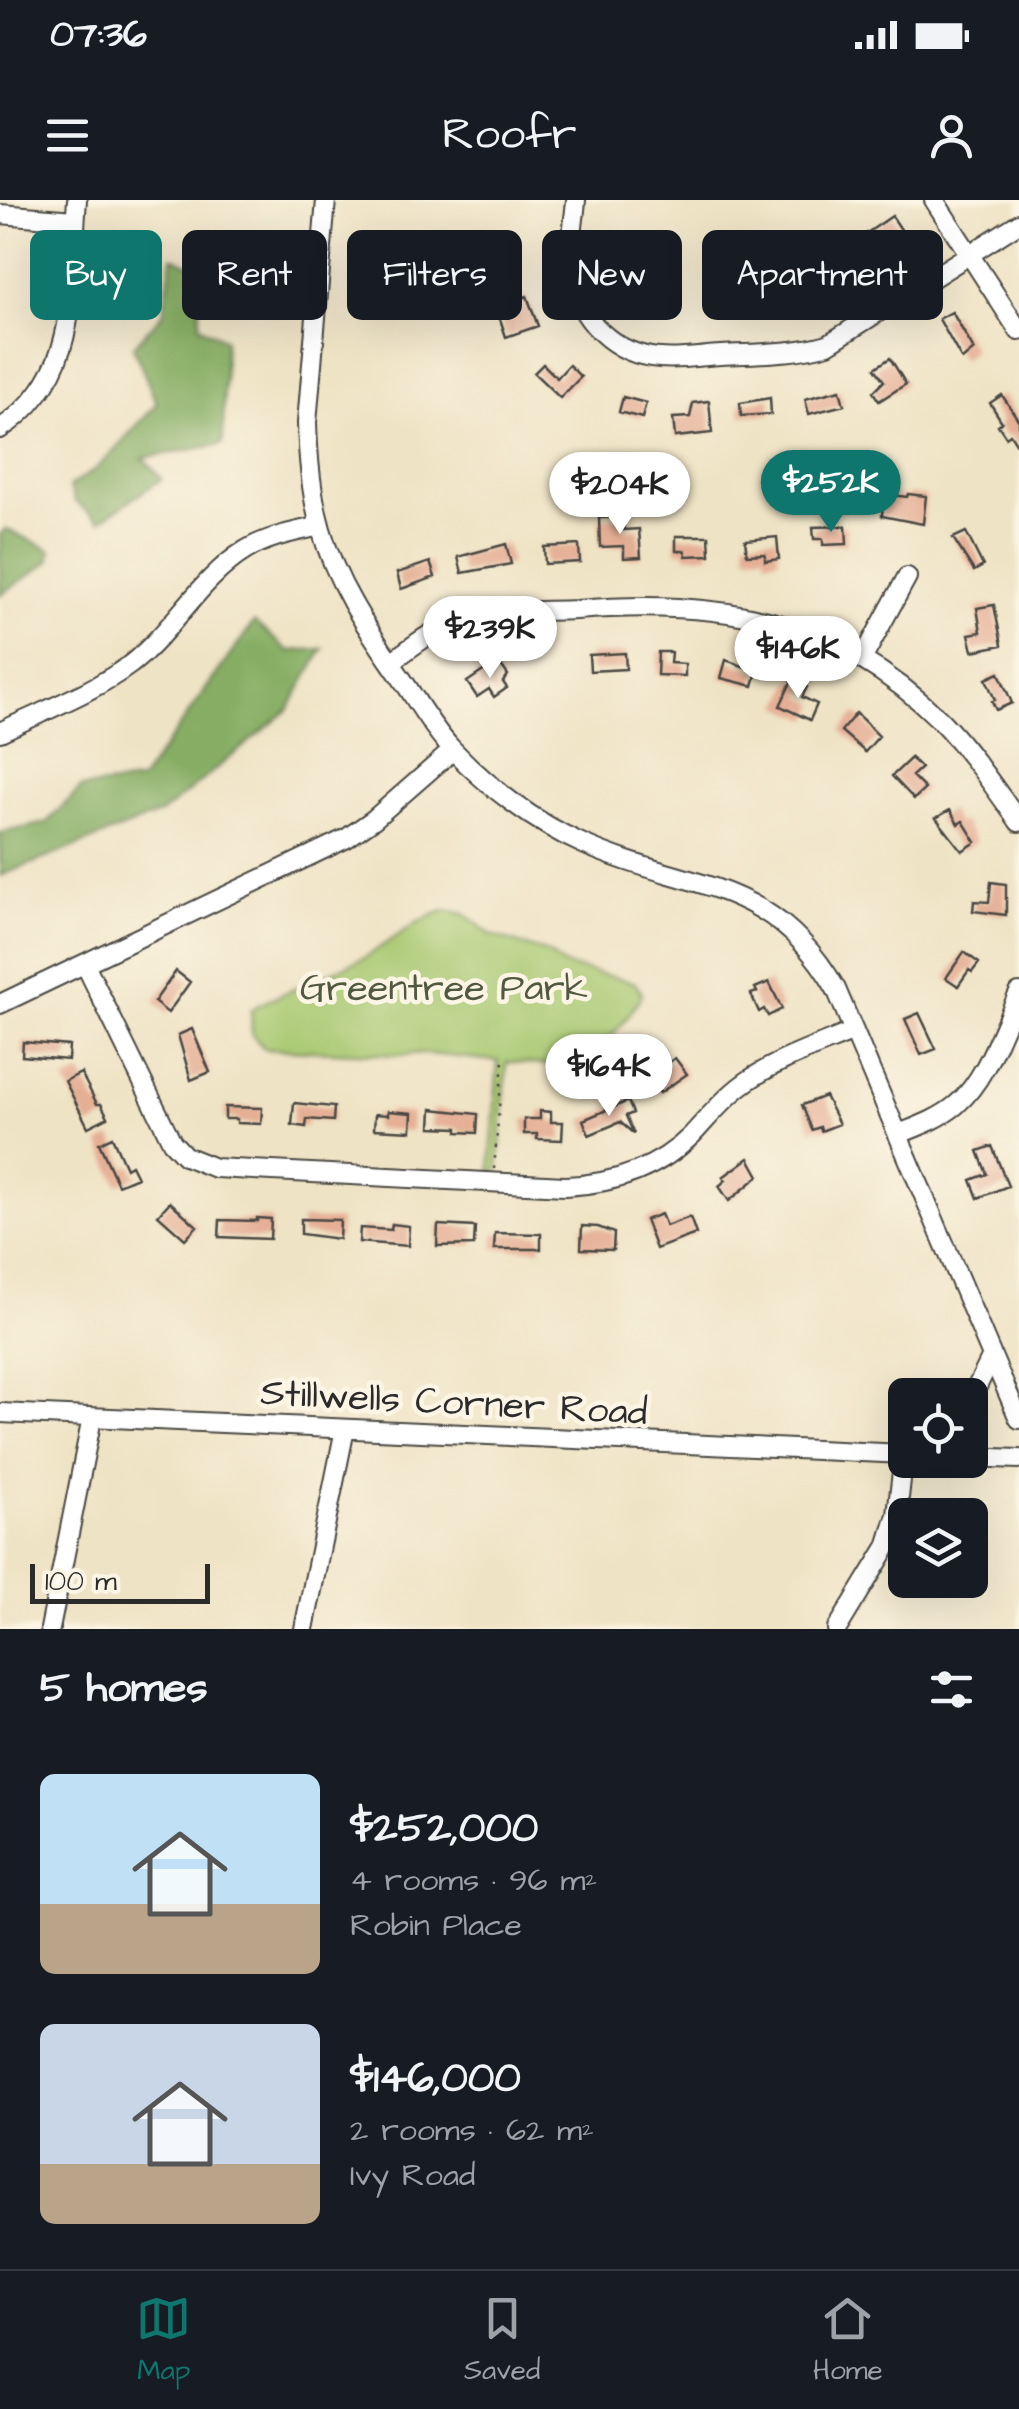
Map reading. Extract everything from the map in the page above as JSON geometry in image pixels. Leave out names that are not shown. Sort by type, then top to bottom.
[{"type":"street","points":[[0,428],[40,394],[60,357],[77,200]]},
{"type":"street","points":[[326,200],[307,424],[308,457],[320,526],[351,603],[453,750],[528,813],[581,843],[738,896],[774,915],[800,936],[822,964],[854,1031],[1019,1419]]},
{"type":"street","points":[[576,200],[571,256],[577,298],[589,320],[605,336],[650,357],[802,350],[828,344],[1019,223]]},
{"type":"street","points":[[934,200],[1019,332]]},
{"type":"street","points":[[0,214],[75,220]]},
{"type":"street","points":[[0,732],[96,686],[132,663],[218,573],[248,548],[320,526]]},
{"type":"street","points":[[863,658],[908,577]]},
{"type":"street","points":[[390,662],[430,634],[460,620],[634,605],[671,605],[744,614],[787,626],[878,667],[939,720],[968,752],[1019,822]]},
{"type":"street","points":[[0,1004],[348,838],[453,750]]},
{"type":"street","points":[[84,964],[172,1142],[185,1156],[215,1168],[566,1186],[599,1184],[659,1162],[754,1076],[854,1031]]},
{"type":"street","points":[[899,1134],[941,1116],[964,1098],[1019,993]]},
{"type":"street","points":[[981,1378],[992,1356]]},
{"type":"street","name":"Stillwells Corner Road","points":[[0,1414],[888,1453]]},
{"type":"street","points":[[50,1629],[92,1418]]},
{"type":"street","points":[[304,1629],[345,1429]]},
{"type":"street","points":[[988,1458],[1019,1459]]},
{"type":"street","points":[[837,1629],[887,1547],[897,1515],[901,1478]]},
{"type":"path","points":[[494,1170],[502,1060]]},
{"type":"green space","points":[[172,257],[182,261],[182,320],[200,320],[200,326],[225,340],[223,444],[143,458],[162,479],[100,521],[75,502],[69,487],[98,467],[157,404],[133,347],[157,320],[162,320]]},
{"type":"green space","points":[[6,529],[51,550],[49,562],[0,595],[0,534]]},
{"type":"green space","points":[[254,622],[289,651],[323,649],[288,710],[162,813],[0,876],[0,833],[46,823],[81,788],[140,781]]},
{"type":"green space","name":"Greentree Park","points":[[446,910],[464,914],[491,935],[548,953],[563,965],[634,982],[642,993],[614,1033],[584,1056],[558,1065],[507,1062],[498,1171],[490,1171],[498,1061],[419,1053],[265,1049],[252,1035],[251,1010],[260,1004],[366,957],[421,920]]},
{"type":"building","points":[[892,216],[901,230],[871,230]]},
{"type":"building","points":[[527,296],[538,326],[506,337],[500,320],[522,320],[522,298]]},
{"type":"building","points":[[952,312],[974,350],[962,360],[940,320]]},
{"type":"building","points":[[890,358],[906,384],[879,401],[873,392],[884,381],[875,368]]},
{"type":"building","points":[[543,364],[557,378],[569,365],[581,377],[560,398],[534,373]]},
{"type":"building","points":[[840,390],[844,405],[809,414],[805,399]]},
{"type":"building","points":[[1002,395],[1019,421],[1019,448],[998,425],[1002,422],[990,403]]},
{"type":"building","points":[[623,397],[646,403],[642,418],[619,412]]},
{"type":"building","points":[[770,398],[771,414],[741,416],[740,403]]},
{"type":"building","points":[[709,401],[712,433],[675,437],[673,418],[690,417],[693,403]]},
{"type":"building","points":[[891,495],[926,496],[923,524],[882,516],[883,501],[890,502]]},
{"type":"building","points":[[623,517],[624,530],[639,529],[641,557],[624,558],[624,546],[600,547],[599,518]]},
{"type":"building","points":[[846,526],[847,544],[823,545],[823,539],[814,539],[813,527]]},
{"type":"building","points":[[966,532],[983,566],[974,571],[953,538]]},
{"type":"building","points":[[676,536],[709,536],[710,555],[686,556],[685,551],[676,551]]},
{"type":"building","points":[[777,537],[779,559],[765,561],[765,554],[747,555],[745,540]]},
{"type":"building","points":[[506,544],[511,564],[462,573],[458,557]]},
{"type":"building","points":[[579,545],[580,562],[545,564],[544,547]]},
{"type":"building","points":[[430,562],[435,577],[401,589],[397,573]]},
{"type":"building","points":[[994,605],[1002,645],[973,651],[969,634],[981,632],[977,608]]},
{"type":"building","points":[[658,652],[671,652],[670,663],[685,664],[685,676],[657,675]]},
{"type":"building","points":[[625,653],[626,669],[590,671],[589,655]]},
{"type":"building","points":[[726,660],[757,671],[753,686],[721,678]]},
{"type":"building","points":[[498,661],[508,675],[503,682],[507,688],[494,697],[489,689],[477,697],[467,682]]},
{"type":"building","points":[[999,673],[1012,703],[996,710],[986,679]]},
{"type":"building","points":[[792,680],[807,687],[802,697],[817,704],[810,720],[780,706]]},
{"type":"building","points":[[856,713],[879,736],[865,752],[841,731]]},
{"type":"building","points":[[911,758],[921,768],[912,776],[925,789],[914,799],[892,776]]},
{"type":"building","points":[[950,810],[958,824],[963,821],[976,842],[962,851],[936,818]]},
{"type":"building","points":[[991,882],[1006,884],[1006,915],[973,911],[974,901],[989,902]]},
{"type":"building","points":[[964,952],[979,963],[958,986],[946,978]]},
{"type":"building","points":[[176,971],[190,982],[168,1013],[154,1002]]},
{"type":"building","points":[[769,982],[782,1009],[768,1016],[764,1009],[759,1012],[751,994]]},
{"type":"building","points":[[919,1013],[936,1049],[921,1055],[905,1019]]},
{"type":"building","points":[[192,1029],[210,1072],[191,1080],[178,1035]]},
{"type":"building","points":[[23,1042],[69,1046],[68,1060],[22,1056]]},
{"type":"building","points":[[675,1058],[687,1074],[660,1093],[646,1073]]},
{"type":"building","points":[[81,1073],[108,1117],[88,1127],[65,1081]]},
{"type":"building","points":[[825,1096],[839,1124],[812,1130],[802,1105]]},
{"type":"building","points":[[628,1101],[633,1113],[626,1116],[634,1134],[620,1122],[589,1135],[583,1120]]},
{"type":"building","points":[[294,1103],[334,1107],[333,1121],[307,1119],[306,1127],[292,1125]]},
{"type":"building","points":[[225,1107],[262,1108],[261,1124],[225,1119]]},
{"type":"building","points":[[432,1109],[478,1114],[477,1133],[431,1127]]},
{"type":"building","points":[[388,1111],[412,1113],[411,1131],[374,1129],[375,1114],[388,1115]]},
{"type":"building","points":[[540,1111],[551,1112],[551,1122],[563,1122],[562,1140],[524,1134],[524,1119],[540,1119]]},
{"type":"building","points":[[112,1137],[126,1168],[131,1165],[137,1177],[118,1185],[99,1143]]},
{"type":"building","points":[[992,1146],[1008,1186],[978,1198],[971,1180],[987,1174],[978,1151]]},
{"type":"building","points":[[749,1158],[759,1176],[729,1201],[719,1186],[726,1180],[723,1177]]},
{"type":"building","points":[[170,1202],[197,1226],[185,1239],[158,1215]]},
{"type":"building","points":[[661,1214],[666,1226],[690,1217],[696,1234],[656,1249],[645,1220]]},
{"type":"building","points":[[271,1219],[270,1239],[219,1237],[220,1220]]},
{"type":"building","points":[[301,1219],[340,1220],[339,1239],[301,1234]]},
{"type":"building","points":[[392,1224],[409,1226],[408,1246],[359,1242],[360,1228],[391,1230]]},
{"type":"building","points":[[438,1225],[475,1227],[474,1245],[437,1246]]},
{"type":"building","points":[[582,1226],[614,1233],[613,1250],[581,1249]]},
{"type":"building","points":[[495,1233],[541,1234],[541,1249],[494,1249]]}]
